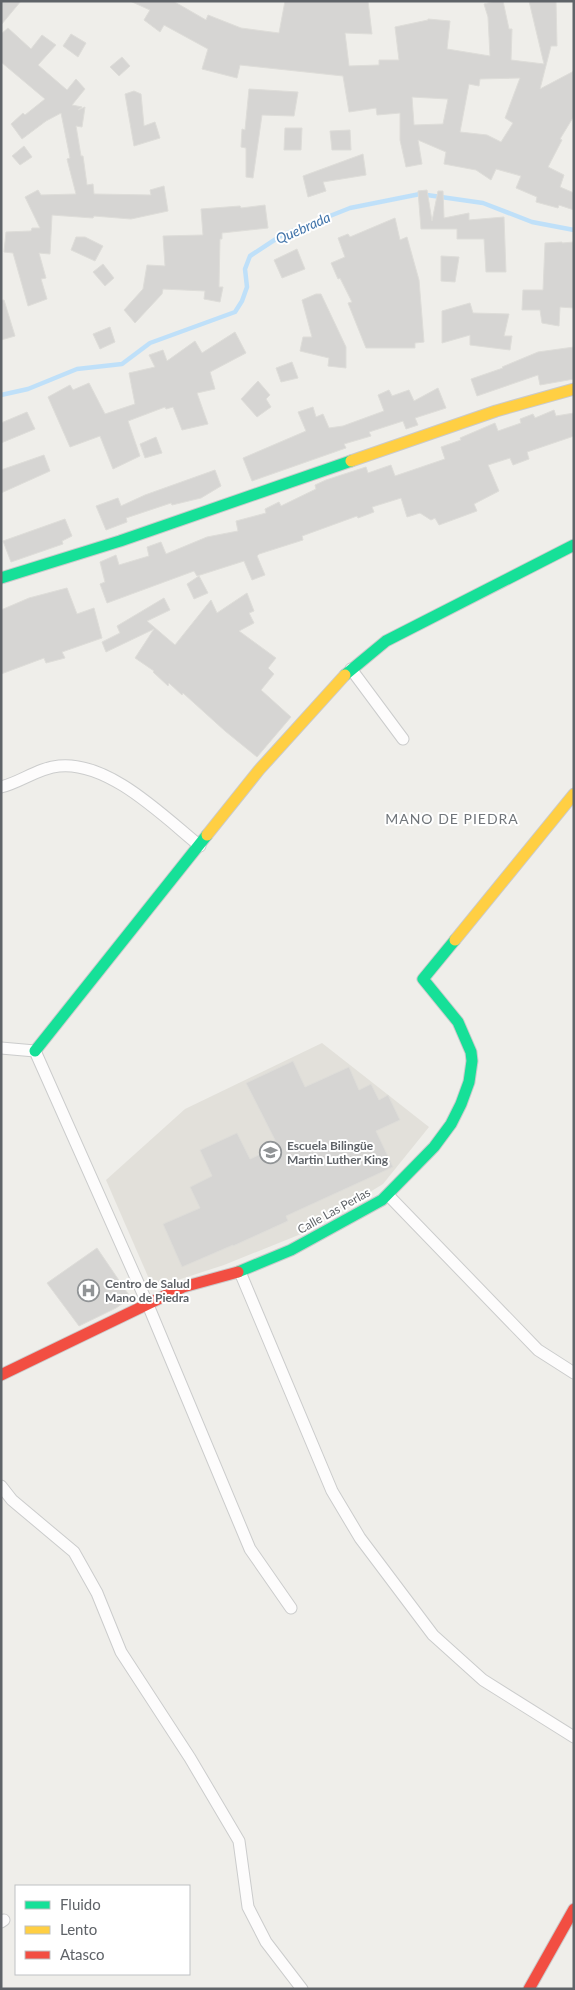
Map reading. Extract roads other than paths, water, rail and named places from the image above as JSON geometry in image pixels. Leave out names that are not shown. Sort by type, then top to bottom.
[{"type":"street","points":[[1,578],[120,541],[496,410],[574,389]]},
{"type":"street","points":[[35,1051],[259,770],[351,669],[386,641],[574,545]]},
{"type":"street","points":[[351,669],[403,739]]},
{"type":"street","points":[[1,787],[48,768],[59,766],[85,767],[100,772],[134,794],[200,846]]},
{"type":"street","name":"Calle Las Perlas","points":[[1,1375],[183,1287],[240,1272],[291,1250],[388,1195],[446,1131],[466,1093],[472,1068],[471,1052],[458,1022],[423,979],[574,794]]},
{"type":"street","points":[[1,1048],[35,1051]]},
{"type":"street","points":[[35,1051],[148,1305],[250,1549],[291,1608]]},
{"type":"street","points":[[388,1195],[538,1350],[574,1373]]},
{"type":"street","points":[[240,1272],[332,1491],[360,1538],[433,1635],[483,1680],[574,1737]]},
{"type":"street","points":[[1,1486],[12,1500],[74,1552],[97,1593],[121,1652],[190,1758],[239,1841],[248,1907],[266,1942],[302,1989]]},
{"type":"street","points":[[529,1989],[574,1909]]},
{"type":"waterway","name":"Quebrada","points":[[1,395],[28,389],[77,369],[122,364],[150,343],[235,312],[242,301],[247,287],[245,269],[250,256],[282,235],[350,208],[420,194],[483,203],[532,222],[574,230]]},
{"type":"place","name":"Escuela Bilingüe Martin Luther King","points":[[271,1153]]},
{"type":"place","name":"Centro de Salud Mano de Piedra","points":[[89,1291]]},
{"type":"district","name":"MANO DE PIEDRA","points":[[452,819]]}]
